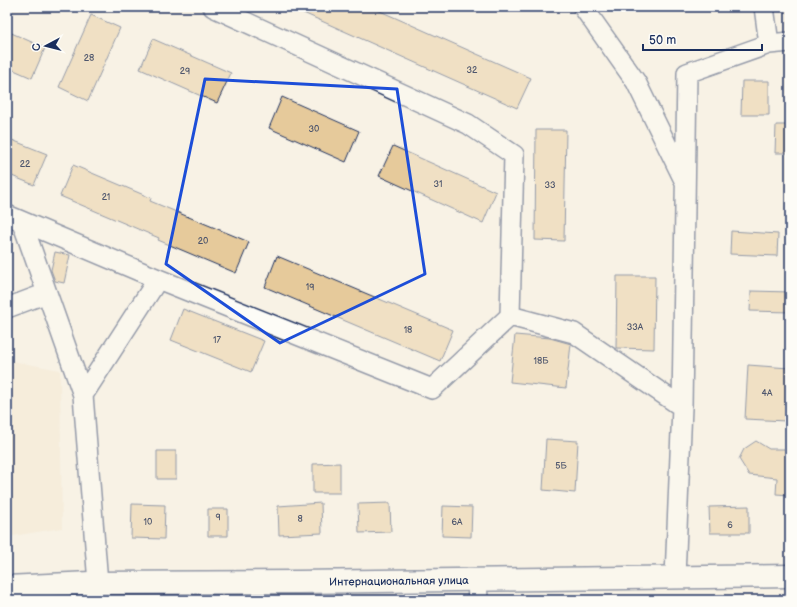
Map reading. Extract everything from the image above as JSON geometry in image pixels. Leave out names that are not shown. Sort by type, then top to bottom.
[{"type":"street","points":[[15,219],[158,279],[432,389],[510,316],[514,155],[468,124],[213,7]]},
{"type":"street","points":[[584,7],[636,82],[685,183]]},
{"type":"street","points":[[764,7],[769,44]]},
{"type":"street","points":[[675,577],[682,407],[687,73],[769,44],[790,42]]},
{"type":"street","points":[[15,219],[47,293],[83,395],[98,582]]},
{"type":"street","points":[[83,395],[158,279]]},
{"type":"street","points":[[7,308],[47,293]]},
{"type":"street","points":[[510,316],[574,333],[682,407]]},
{"type":"street","name":"Интернациональная улица","points":[[7,587],[98,582],[298,582],[478,589],[675,577],[790,576]]},
{"type":"highlighted area","points":[[205,79],[397,89],[425,274],[280,343],[166,264]]},
{"type":"shaded area","points":[[7,360],[60,370],[62,528],[7,537]]},
{"type":"building","points":[[290,7],[371,7],[531,78],[517,108]]},
{"type":"building","points":[[91,15],[120,28],[88,101],[59,87]]},
{"type":"building","points":[[7,31],[45,48],[32,78],[7,67]]},
{"type":"building","points":[[153,39],[231,73],[217,103],[140,69]]},
{"type":"building","points":[[742,81],[769,81],[769,115],[741,115]]},
{"type":"building","points":[[282,97],[359,131],[346,162],[269,128]]},
{"type":"building","points":[[776,125],[790,125],[790,153],[775,153]]},
{"type":"building","points":[[536,130],[566,130],[564,241],[535,240]]},
{"type":"building","points":[[7,138],[47,154],[34,185],[7,174]]},
{"type":"building","points":[[393,146],[496,192],[483,223],[379,176]]},
{"type":"building","points":[[73,165],[151,198],[150,201],[249,242],[236,273],[158,240],[159,238],[60,196]]},
{"type":"building","points":[[731,231],[778,234],[777,256],[730,254]]},
{"type":"building","points":[[55,252],[70,255],[64,283],[55,281],[51,270]]},
{"type":"building","points":[[277,256],[453,330],[440,361],[265,287]]},
{"type":"building","points":[[617,276],[655,276],[654,349],[616,348]]},
{"type":"building","points":[[751,291],[790,292],[790,312],[750,311]]},
{"type":"building","points":[[183,309],[264,341],[251,372],[171,340]]},
{"type":"building","points":[[515,335],[550,338],[571,344],[566,388],[510,382]]},
{"type":"building","points":[[748,365],[789,368],[786,421],[745,419]]},
{"type":"building","points":[[546,439],[578,441],[575,493],[543,490]]},
{"type":"building","points":[[756,441],[769,449],[790,449],[790,495],[776,494],[777,478],[749,475],[739,459],[744,449]]},
{"type":"building","points":[[157,451],[176,451],[176,479],[157,479]]},
{"type":"building","points":[[340,463],[340,493],[313,493],[313,464]]},
{"type":"building","points":[[321,503],[322,533],[279,535],[278,506]]},
{"type":"building","points":[[390,503],[391,532],[359,533],[358,504]]},
{"type":"building","points":[[132,504],[165,505],[164,539],[131,538]]},
{"type":"building","points":[[443,506],[472,507],[471,537],[442,536]]},
{"type":"building","points":[[749,506],[749,533],[710,533],[709,507]]},
{"type":"building","points":[[208,509],[228,509],[228,536],[208,536]]}]
